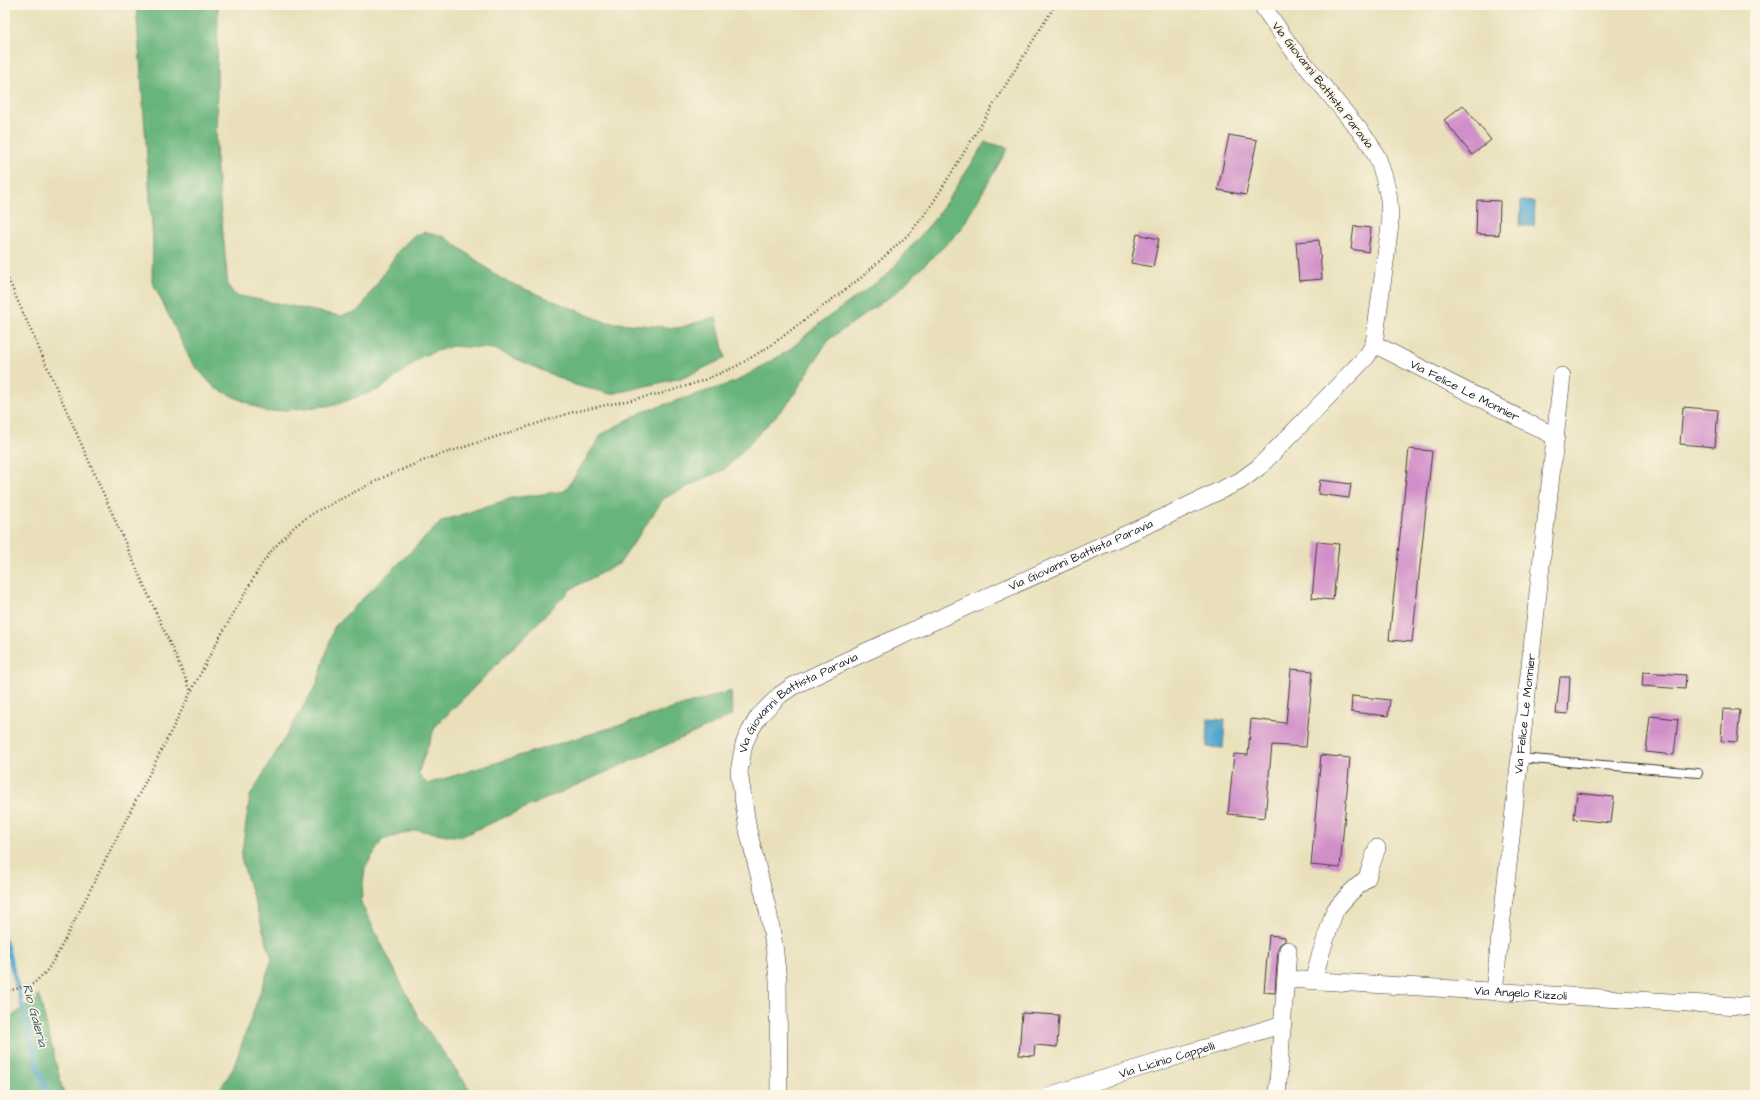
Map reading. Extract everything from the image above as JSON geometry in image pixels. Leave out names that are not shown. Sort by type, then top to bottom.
[{"type":"street","name":"Via Giovanni Battista Paravia","points":[[780,1095],[778,980],[774,945],[768,911],[748,830],[739,772],[744,744],[759,716],[780,695],[794,686],[1240,481],[1259,468],[1314,412],[1367,356],[1374,344],[1390,224],[1389,199],[1384,177],[1378,159],[1369,142],[1290,46],[1262,5]]},
{"type":"street","name":"Via Felice Le Monnier","points":[[1374,344],[1556,437]]},
{"type":"street","name":"Via Felice Le Monnier","points":[[1494,991],[1562,376]]},
{"type":"street","points":[[1314,980],[1319,959],[1335,910],[1350,893],[1367,878],[1377,848]]},
{"type":"street","points":[[1277,1095],[1288,950]]},
{"type":"street","name":"Via Angelo Rizzoli","points":[[1286,979],[1755,1007]]},
{"type":"street","name":"Via Licinio Cappelli","points":[[1050,1095],[1283,1024]]},
{"type":"lane","points":[[1520,758],[1698,773]]},
{"type":"path","points":[[5,992],[33,984],[46,972],[57,955],[213,649],[260,567],[283,538],[295,526],[315,512],[386,476],[430,458],[573,412],[664,393],[702,381],[737,366],[770,346],[862,277],[911,232],[931,206],[1055,5]]},
{"type":"path","points":[[5,272],[191,692]]},
{"type":"green space","points":[[136,5],[218,5],[216,160],[228,286],[235,295],[340,316],[359,311],[399,250],[412,237],[424,232],[445,237],[503,280],[605,322],[678,328],[716,317],[725,358],[685,377],[611,394],[575,385],[494,349],[452,346],[422,356],[382,388],[335,405],[267,412],[215,388],[192,363],[152,281],[153,240]]},
{"type":"green space","points":[[986,142],[1008,148],[960,231],[894,294],[828,340],[790,401],[725,469],[664,498],[620,563],[571,589],[435,727],[418,773],[427,784],[731,691],[732,715],[460,837],[416,830],[382,840],[365,868],[361,903],[418,1017],[474,1095],[216,1095],[233,1069],[272,959],[241,858],[250,796],[317,684],[334,627],[442,521],[512,498],[565,491],[602,434],[642,412],[735,382],[788,351],[820,323],[887,275],[937,216]]},
{"type":"green space","points":[[39,995],[62,1088],[66,1095],[5,1095],[6,1021]]},
{"type":"water","points":[[1521,201],[1535,202],[1534,226],[1520,226]]},
{"type":"water","points":[[1208,719],[1225,720],[1223,748],[1207,747]]},
{"type":"building","points":[[1463,105],[1491,140],[1472,155],[1444,120]]},
{"type":"building","points":[[1229,135],[1257,140],[1246,195],[1218,190]]},
{"type":"building","points":[[1477,200],[1500,201],[1499,235],[1476,234]]},
{"type":"building","points":[[1354,226],[1371,228],[1368,252],[1351,249]]},
{"type":"building","points":[[1137,234],[1159,239],[1153,267],[1131,263]]},
{"type":"building","points":[[1319,240],[1322,279],[1299,281],[1296,242]]},
{"type":"building","points":[[1683,407],[1718,410],[1715,447],[1680,444]]},
{"type":"building","points":[[1409,449],[1432,451],[1412,642],[1389,640]]},
{"type":"building","points":[[1320,480],[1351,484],[1349,498],[1318,494]]},
{"type":"building","points":[[1317,542],[1339,544],[1333,600],[1312,598]]},
{"type":"building","points":[[1291,669],[1313,671],[1306,747],[1272,745],[1265,818],[1228,814],[1234,754],[1248,755],[1251,719],[1286,723]]},
{"type":"building","points":[[1643,672],[1686,675],[1685,689],[1642,686]]},
{"type":"building","points":[[1560,677],[1570,677],[1568,714],[1556,713]]},
{"type":"building","points":[[1352,696],[1390,700],[1388,716],[1351,712]]},
{"type":"building","points":[[1723,709],[1740,710],[1737,742],[1721,741]]},
{"type":"building","points":[[1650,716],[1678,719],[1674,755],[1646,752]]},
{"type":"building","points":[[1321,755],[1350,758],[1340,868],[1311,865]]},
{"type":"building","points":[[1577,793],[1614,797],[1611,823],[1574,819]]},
{"type":"building","points":[[1269,935],[1285,937],[1285,941],[1280,944],[1278,949],[1275,993],[1264,992]]},
{"type":"building","points":[[1022,1013],[1059,1015],[1057,1047],[1035,1045],[1034,1056],[1019,1055]]},
{"type":"waterway","name":"Rio Galeria","points":[[5,940],[40,1074],[49,1095]]}]
